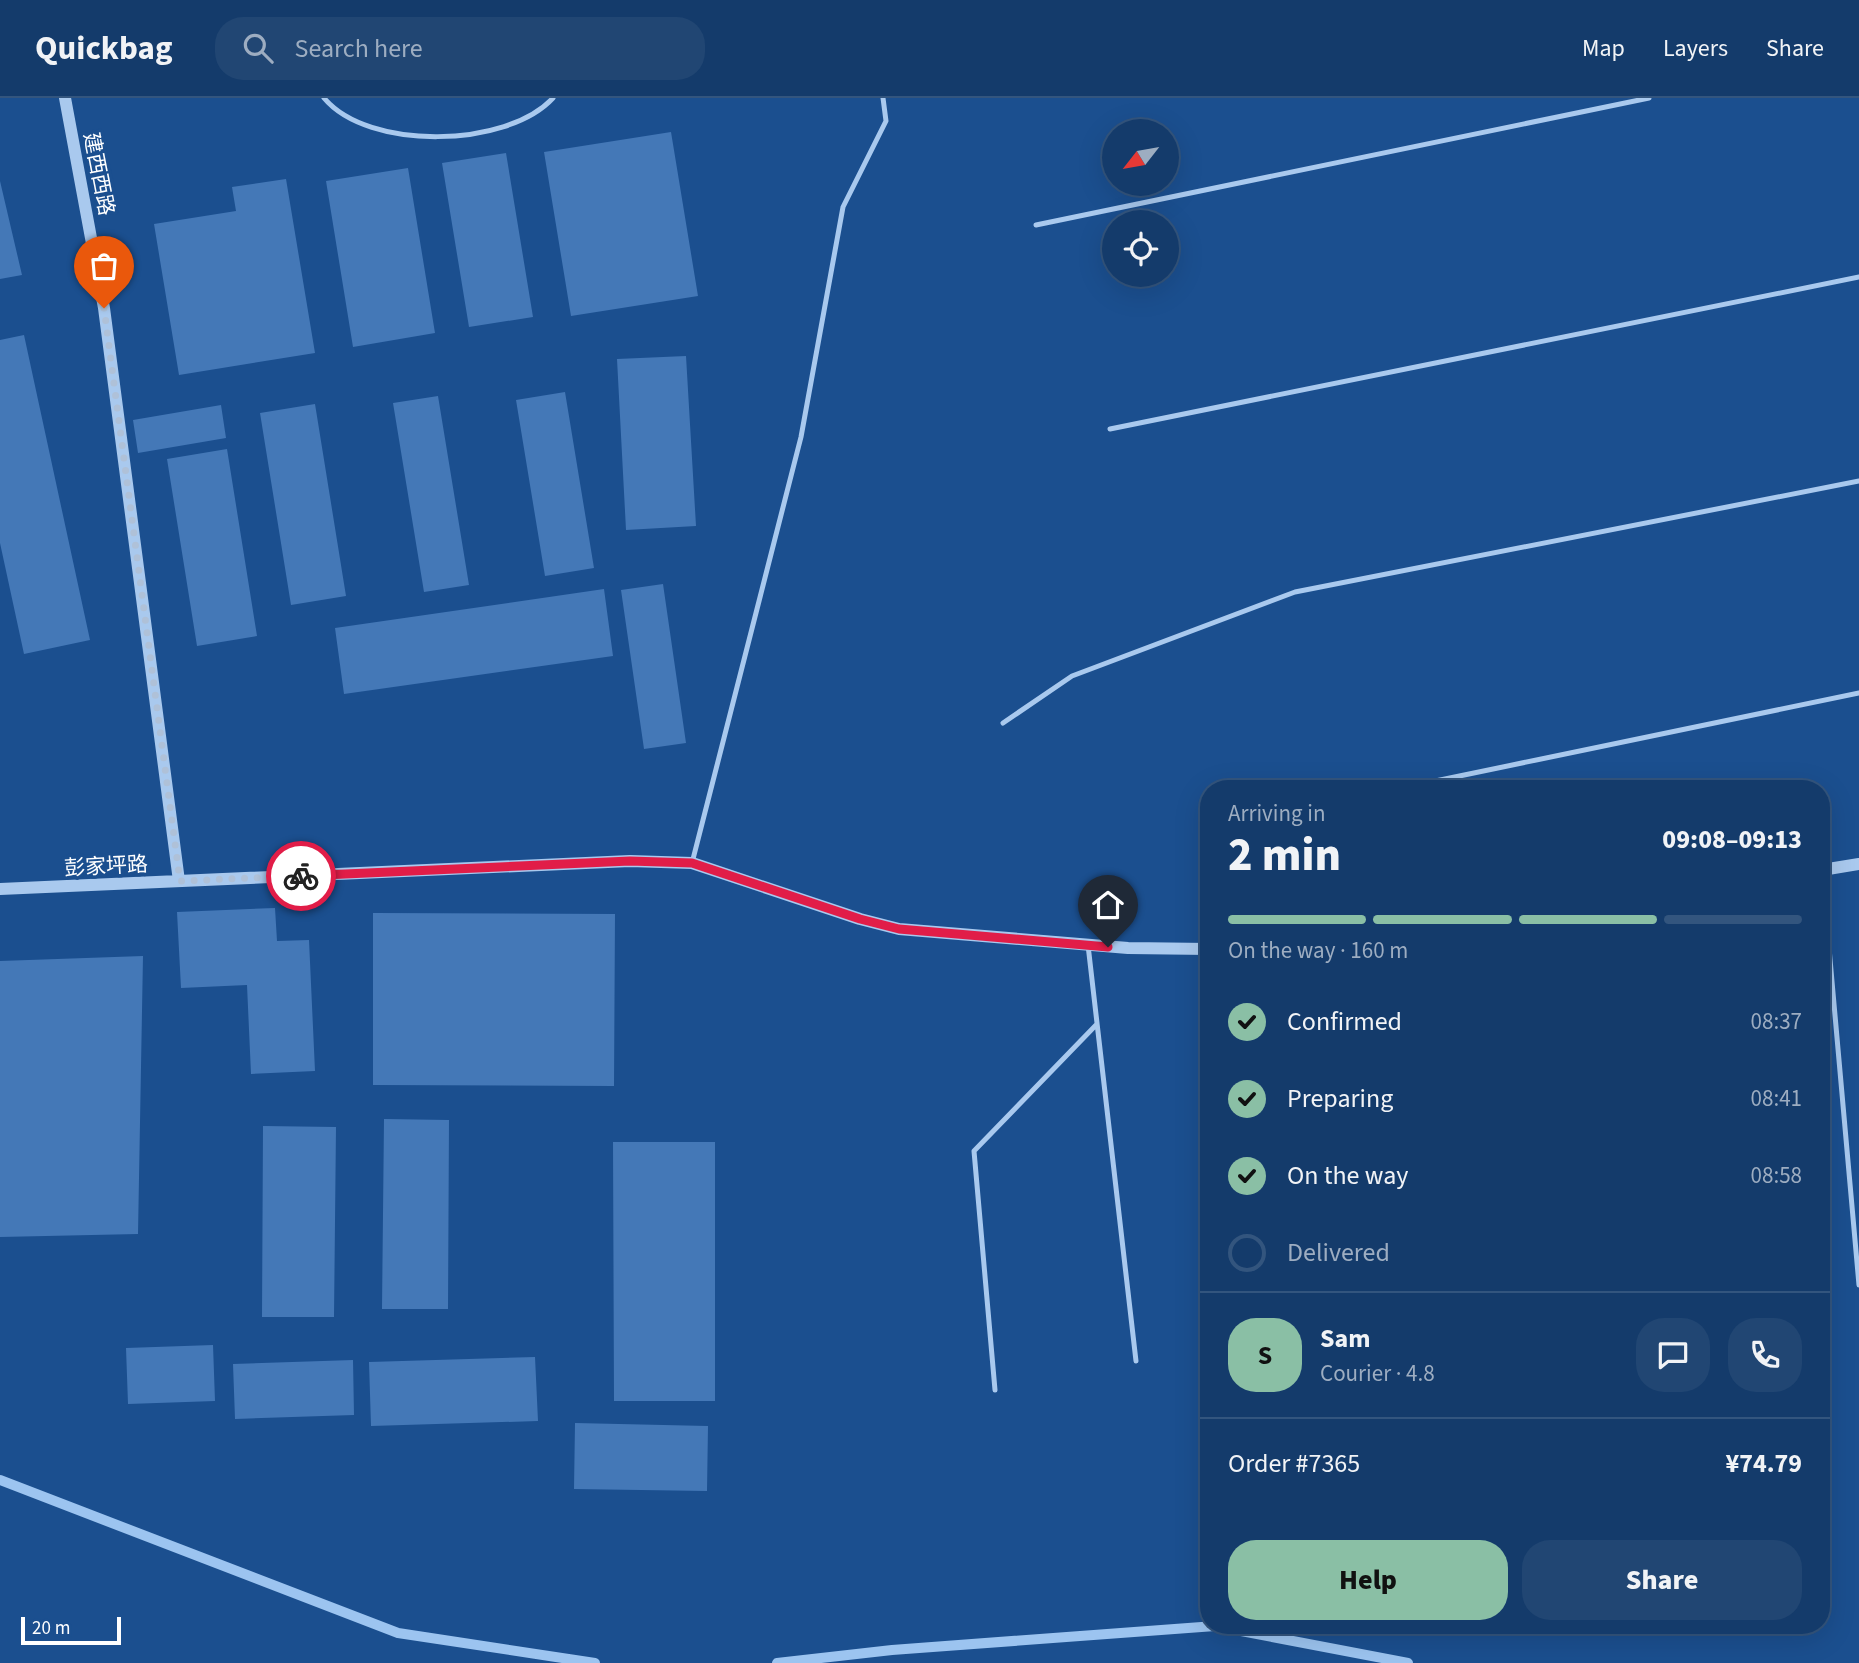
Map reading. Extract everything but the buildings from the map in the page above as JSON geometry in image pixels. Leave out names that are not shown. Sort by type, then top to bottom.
[{"type":"street","name":"建西西路","points":[[65,98],[104,308],[180,881]]},
{"type":"street","name":"彭家坪路","points":[[0,889],[630,861],[692,863],[860,919],[899,929],[1088,945],[1200,949]]},
{"type":"street","points":[[1830,869],[1859,864]]},
{"type":"lane","points":[[324,98],[336,112],[385,130],[451,139],[504,129],[540,113],[554,98]]},
{"type":"lane","points":[[692,863],[802,437],[843,207],[886,121],[883,98]]},
{"type":"lane","points":[[1036,225],[1648,98]]},
{"type":"lane","points":[[1110,429],[1859,277]]},
{"type":"lane","points":[[1003,723],[1072,676],[1295,592],[1859,481]]},
{"type":"lane","points":[[1440,780],[1859,693]]},
{"type":"lane","points":[[1088,945],[1136,1362]]},
{"type":"lane","points":[[1830,960],[1859,1285]]},
{"type":"lane","points":[[995,1390],[974,1151],[1097,1024]]},
{"type":"waterway","points":[[0,1480],[398,1633],[595,1663]]},
{"type":"waterway","points":[[777,1663],[892,1650],[1200,1627]]},
{"type":"waterway","points":[[1257,1634],[1408,1663]]},
{"type":"way so far","points":[[104,308],[180,881],[301,876]]},
{"type":"route","points":[[301,876],[630,861],[692,863],[860,919],[899,929],[1108,947]]}]
